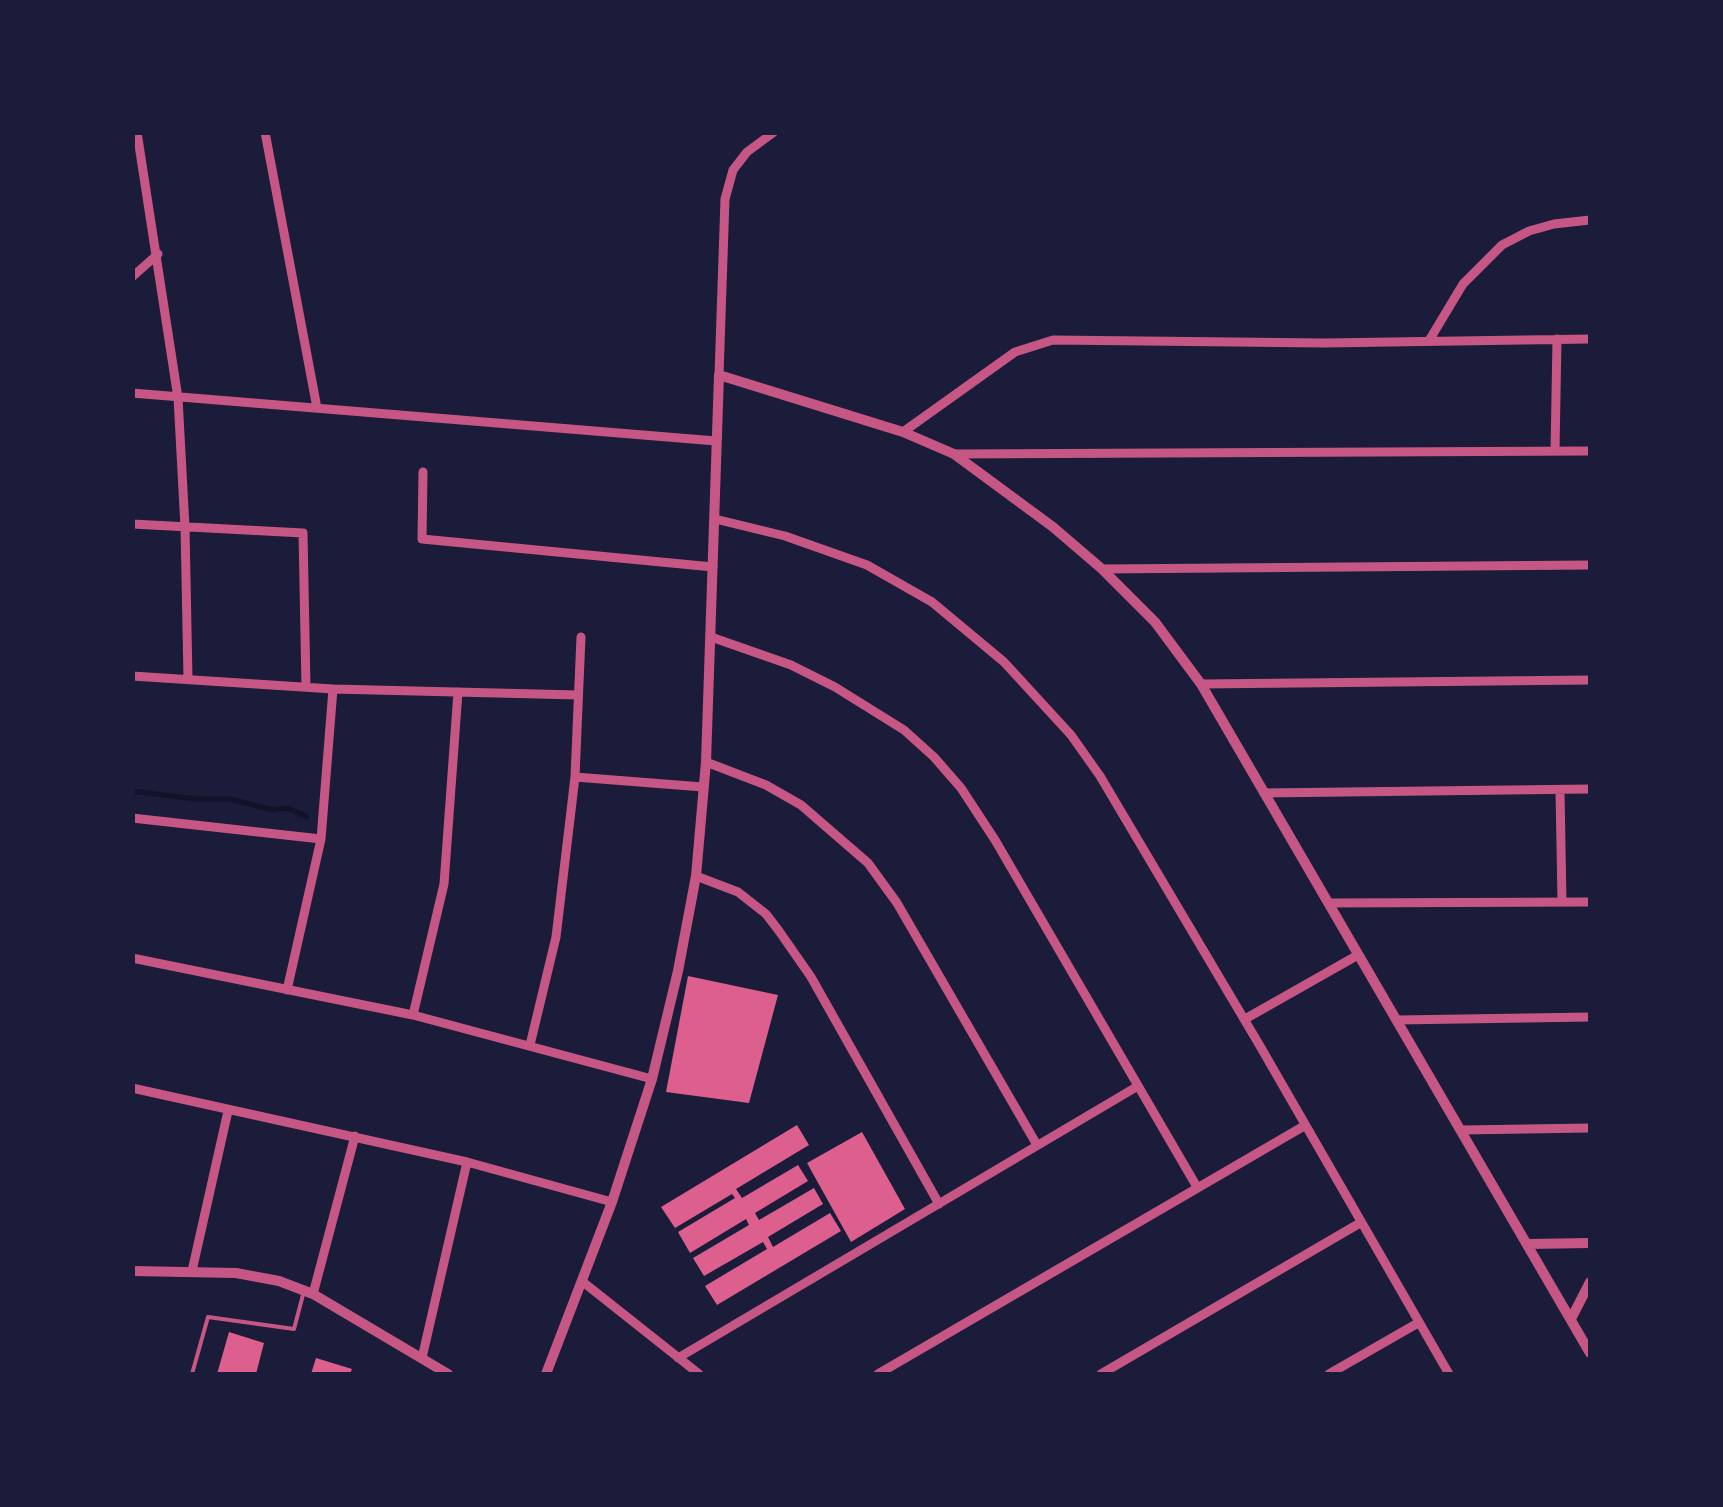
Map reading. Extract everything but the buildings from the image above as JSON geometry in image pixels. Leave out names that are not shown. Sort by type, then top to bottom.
[{"type":"street","points":[[137,132],[178,398],[186,527],[188,679]]},
{"type":"street","points":[[265,132],[317,408]]},
{"type":"street","points":[[546,1374],[612,1202],[652,1079],[696,876],[706,762],[725,198],[733,170],[747,152],[774,132]]},
{"type":"street","points":[[1430,340],[1463,284],[1502,245],[1529,231],[1590,220]]},
{"type":"street","points":[[132,278],[158,254]]},
{"type":"street","points":[[1556,451],[1558,339]]},
{"type":"street","points":[[904,432],[1015,352],[1054,340],[1590,339]]},
{"type":"street","points":[[719,375],[904,432],[954,454],[1053,526],[1154,622],[1201,684],[1590,1352]]},
{"type":"street","points":[[132,393],[716,442]]},
{"type":"street","points":[[954,454],[1590,451]]},
{"type":"street","points":[[423,472],[422,539],[713,567]]},
{"type":"street","points":[[715,519],[785,536],[867,565],[932,602],[1004,662],[1071,735],[1100,776],[1244,1019],[1449,1374]]},
{"type":"street","points":[[132,524],[302,532],[306,687]]},
{"type":"street","points":[[1102,569],[1590,565]]},
{"type":"street","points":[[530,1045],[556,937],[575,777],[581,636]]},
{"type":"street","points":[[711,637],[791,664],[835,687],[904,730],[961,788],[1197,1188]]},
{"type":"street","points":[[132,676],[306,687],[578,695]]},
{"type":"street","points":[[1201,684],[1590,680]]},
{"type":"street","points":[[287,990],[321,839],[334,688]]},
{"type":"street","points":[[413,1015],[444,884],[458,692]]},
{"type":"street","points":[[706,762],[766,785],[801,804],[868,862],[896,903],[1037,1145]]},
{"type":"street","points":[[575,777],[703,787]]},
{"type":"street","points":[[1264,793],[1590,789]]},
{"type":"street","points":[[1560,790],[1562,902]]},
{"type":"street","points":[[132,818],[321,839]]},
{"type":"street","points":[[696,876],[738,892],[766,914],[811,977],[938,1204]]},
{"type":"street","points":[[1329,904],[1590,902]]},
{"type":"street","points":[[1244,1019],[1358,955]]},
{"type":"street","points":[[132,958],[413,1015],[652,1079]]},
{"type":"street","points":[[1397,1020],[1590,1017]]},
{"type":"street","points":[[678,1358],[1138,1086]]},
{"type":"street","points":[[132,1088],[468,1162],[612,1202]]},
{"type":"street","points":[[192,1271],[228,1111]]},
{"type":"street","points":[[878,1374],[1304,1126]]},
{"type":"street","points":[[1462,1130],[1590,1128]]},
{"type":"street","points":[[308,1292],[355,1136]]},
{"type":"street","points":[[422,1358],[468,1162]]},
{"type":"street","points":[[1101,1374],[1360,1223]]},
{"type":"street","points":[[1528,1244],[1590,1243]]},
{"type":"street","points":[[132,1271],[256,1276],[308,1292],[448,1374]]},
{"type":"street","points":[[583,1282],[699,1374]]},
{"type":"street","points":[[1571,1319],[1590,1282]]},
{"type":"street","points":[[1329,1374],[1418,1323]]},
{"type":"lane","points":[[192,1374],[208,1317],[294,1329],[308,1292]]},
{"type":"waterway","points":[[132,791],[230,799],[273,810],[288,808],[307,817]]}]
